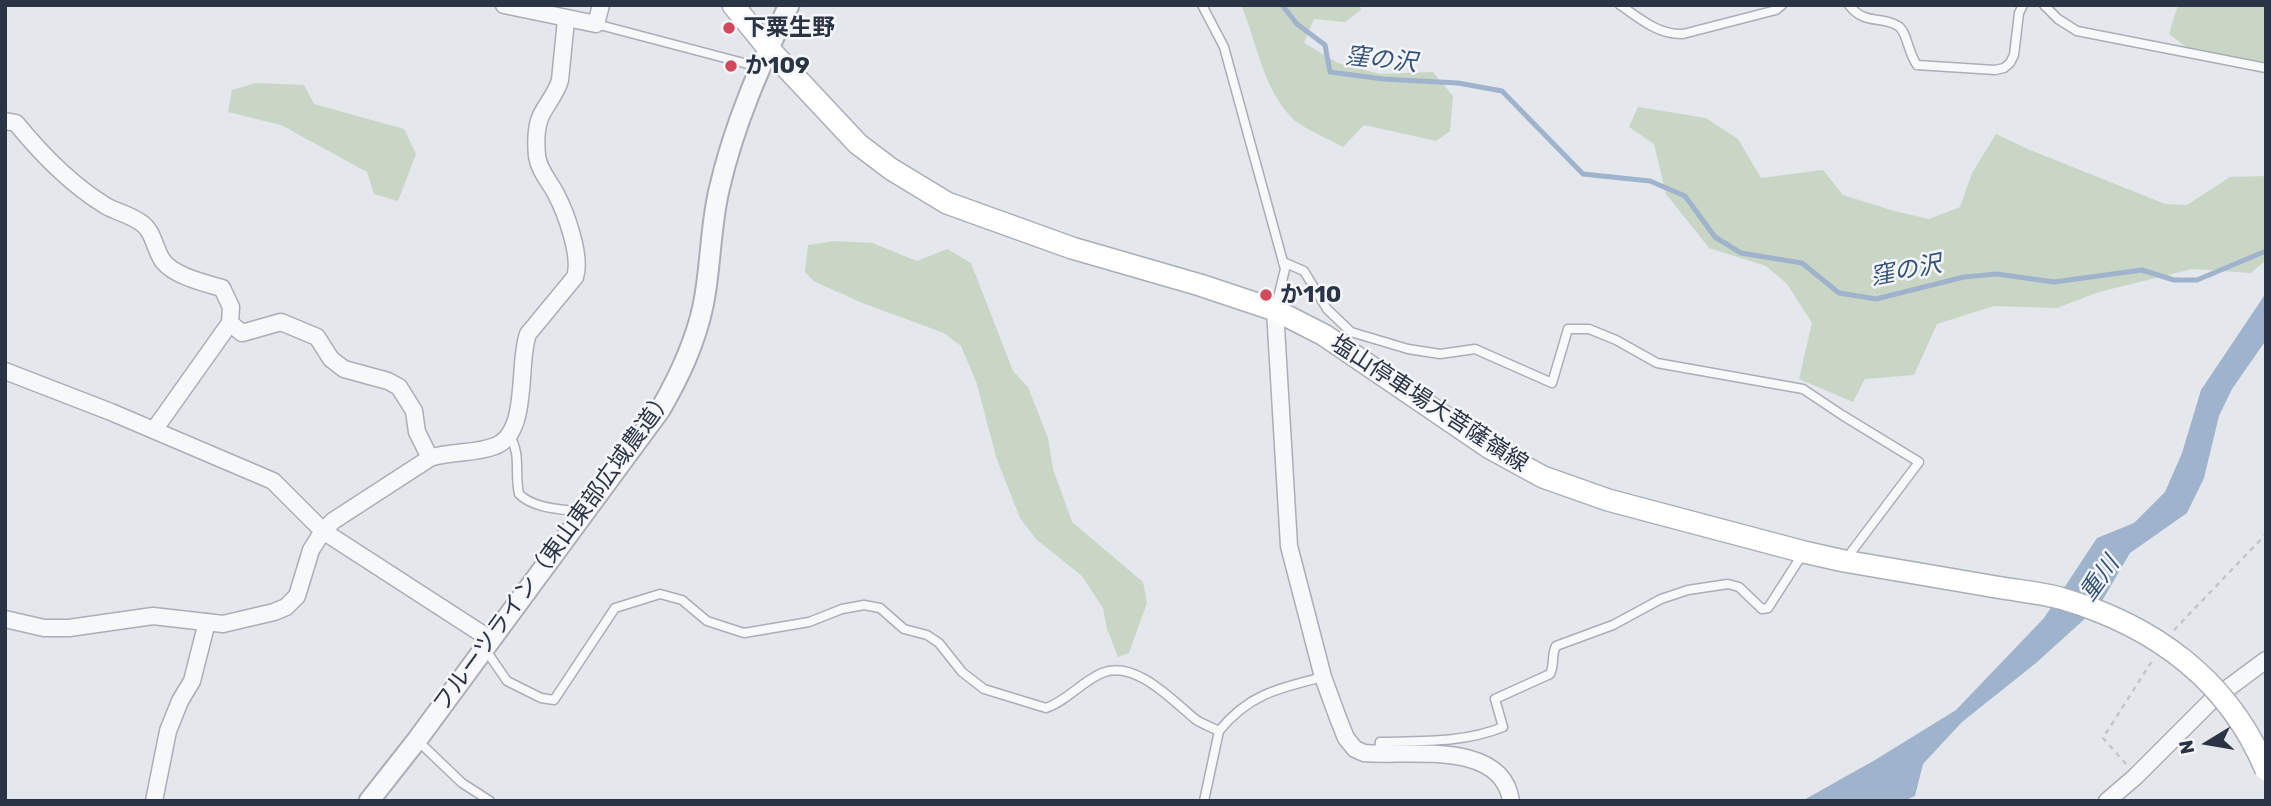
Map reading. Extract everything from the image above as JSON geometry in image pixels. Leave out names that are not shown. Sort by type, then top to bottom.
[{"type":"main road","name":"塩山停車場大菩薩嶺線","points":[[733,5],[764,58],[858,144],[891,169],[947,203],[1072,248],[1275,310],[1324,335],[1490,448],[1544,477],[1608,500],[1844,561],[2070,601],[2129,623],[2187,662],[2210,684],[2238,719],[2266,771]]},
{"type":"street","points":[[504,5],[566,20],[596,24],[601,5]]},
{"type":"street","name":"フルーツライン（東山東部広域農道）","points":[[369,801],[660,410],[677,380],[695,340],[704,304],[718,193],[733,135],[789,5]]},
{"type":"street","points":[[5,619],[44,628],[69,628],[153,616],[223,624],[286,607],[297,596],[311,550],[333,521],[430,458],[498,446],[509,434],[518,411],[524,345],[528,334],[578,270],[566,220],[557,196],[540,168],[537,156],[540,117],[560,80],[566,20]]},
{"type":"street","points":[[5,121],[16,123],[40,154],[82,190],[108,207],[141,222],[150,231],[162,261],[186,277],[222,288],[231,307],[230,323],[154,430]]},
{"type":"street","points":[[1275,310],[1289,546],[1323,677],[1346,738],[1355,749],[1364,753],[1443,754],[1469,758],[1493,769],[1503,779],[1511,801]]},
{"type":"street","points":[[230,323],[242,333],[281,322],[317,337],[331,359],[344,369],[388,381],[399,387],[414,411],[416,432],[430,458]]},
{"type":"street","points":[[5,371],[273,481],[323,531],[487,644]]},
{"type":"street","points":[[154,801],[168,731],[180,701],[192,681],[207,622]]},
{"type":"street","points":[[2107,801],[2135,777],[2212,700],[2266,660]]},
{"type":"lane","points":[[1202,5],[1224,47],[1285,269],[1275,310]]},
{"type":"lane","points":[[1620,5],[1661,33],[1672,34],[1684,34],[1776,10],[1782,5]]},
{"type":"lane","points":[[1849,5],[1864,19],[1897,25],[1905,33],[1909,54],[1917,65],[1995,70],[2010,63],[2014,55],[2019,13],[2023,5]]},
{"type":"lane","points":[[2045,5],[2058,19],[2077,31],[2266,68]]},
{"type":"lane","points":[[596,24],[764,58]]},
{"type":"lane","points":[[1283,262],[1304,271],[1327,309],[1351,332],[1408,349],[1440,354],[1475,349],[1552,383],[1568,329],[1589,330],[1616,340],[1657,363],[1803,389],[1919,461],[1844,561]]},
{"type":"lane","points":[[509,434],[518,457],[519,494],[536,505],[584,513]]},
{"type":"lane","points":[[1379,754],[1380,742],[1458,739],[1481,736],[1503,727],[1495,699],[1550,674],[1554,666],[1553,651],[1556,646],[1613,625],[1661,599],[1688,590],[1728,584],[1739,587],[1762,609],[1768,608],[1804,552]]},
{"type":"lane","points":[[487,644],[506,681],[541,698],[554,700],[615,608],[642,598],[660,594],[682,600],[707,621],[744,633],[809,622],[842,609],[864,605],[880,608],[904,629],[927,635],[939,643],[962,672],[984,689],[1046,708],[1056,705],[1102,673],[1123,670],[1158,688],[1198,721],[1219,731]]},
{"type":"lane","points":[[1203,801],[1219,731],[1235,712],[1275,688],[1323,677]]},
{"type":"lane","points":[[417,740],[462,783],[490,801]]},
{"type":"green space","points":[[1241,5],[1360,5],[1361,10],[1345,22],[1314,19],[1304,43],[1338,63],[1380,74],[1433,72],[1453,96],[1450,131],[1436,141],[1364,125],[1343,147],[1300,124],[1281,104],[1266,77]]},
{"type":"green space","points":[[2178,5],[2266,5],[2266,71],[2205,61],[2169,34]]},
{"type":"green space","points":[[256,83],[304,85],[314,104],[404,129],[416,154],[398,201],[374,194],[367,172],[281,125],[228,112],[232,90]]},
{"type":"green space","points":[[1638,107],[1706,118],[1738,139],[1761,178],[1823,170],[1843,195],[1929,219],[1960,207],[1972,173],[1996,134],[2165,204],[2187,205],[2230,177],[2266,176],[2266,260],[2251,273],[2192,269],[2099,292],[2057,308],[1994,306],[1937,324],[1914,375],[1865,379],[1853,402],[1799,379],[1812,323],[1787,284],[1766,266],[1709,248],[1666,194],[1654,144],[1629,127]]},
{"type":"green space","points":[[834,241],[872,243],[917,261],[947,249],[971,263],[1013,371],[1028,387],[1048,438],[1053,469],[1072,522],[1143,582],[1147,603],[1129,653],[1118,657],[1107,629],[1103,608],[1082,576],[1036,539],[1020,518],[996,457],[977,384],[961,346],[944,333],[815,282],[805,272],[808,245]]},
{"type":"water","name":"重川","points":[[2266,293],[2264,343],[2232,389],[2219,416],[2204,478],[2187,513],[2130,553],[2099,606],[2036,663],[1962,722],[1923,764],[1915,796],[1904,801],[1802,801],[1956,710],[2044,618],[2097,538],[2134,523],[2165,492],[2182,453],[2201,390]]},
{"type":"waterway","name":"窪の沢","points":[[1282,5],[1297,24],[1325,45],[1330,72],[1383,79],[1458,83],[1502,91],[1583,174],[1650,181],[1685,196],[1715,237],[1741,253],[1802,263],[1839,293],[1876,299],[1964,277],[1997,274],[2054,282],[2142,270],[2174,280],[2197,280],[2266,251]]},
{"type":"place","name":"下粟生野","points":[[729,28]]},
{"type":"place","name":"か109","points":[[731,66]]},
{"type":"place","name":"か110","points":[[1266,295]]}]
